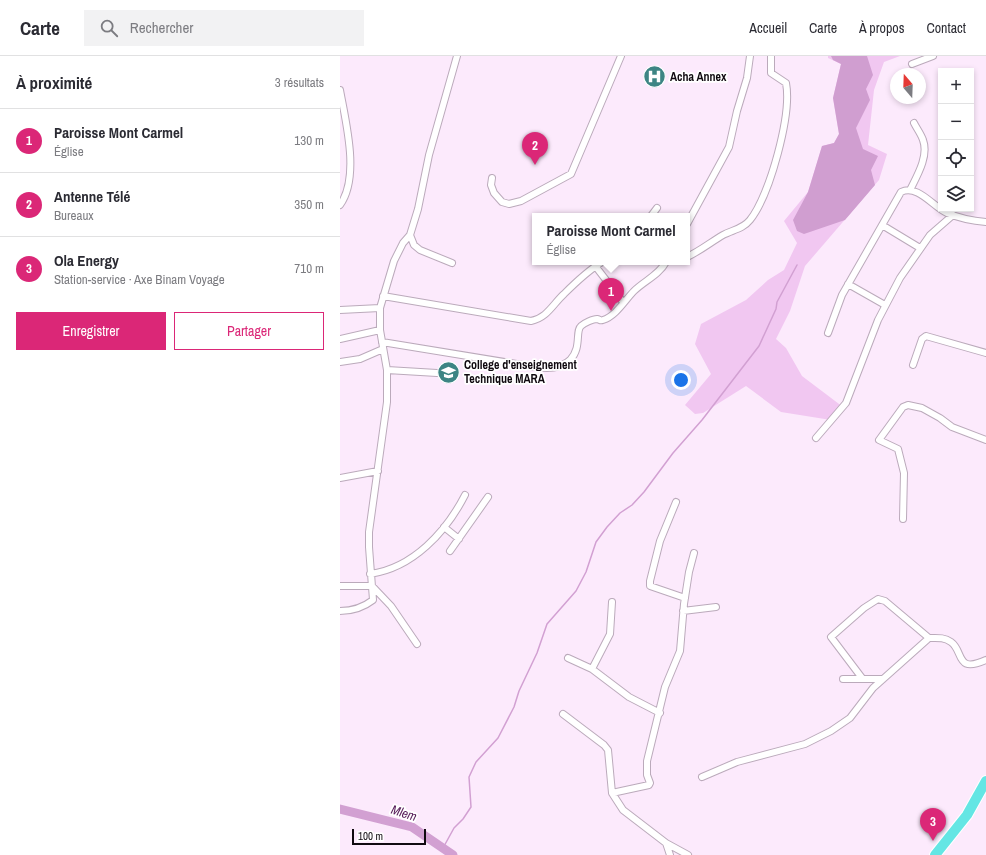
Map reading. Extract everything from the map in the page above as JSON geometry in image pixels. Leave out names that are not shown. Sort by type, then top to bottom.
[{"type":"highway","points":[[935,855],[960,828],[986,781]]},
{"type":"highway","points":[[942,855],[986,791]]},
{"type":"street","points":[[340,611],[348,611],[368,604],[373,600],[370,574],[369,532],[387,402],[387,370],[380,330],[380,308],[396,256],[403,243],[410,235],[429,155],[457,56]]},
{"type":"street","points":[[492,178],[491,185],[494,193],[502,202],[509,204],[521,201],[571,174],[622,56]]},
{"type":"street","points":[[690,218],[729,147],[737,111],[747,78],[750,56]]},
{"type":"street","points":[[690,255],[749,221],[764,194],[778,152],[787,107],[786,83],[771,73],[771,56]]},
{"type":"street","points":[[912,64],[933,56]]},
{"type":"street","points":[[340,90],[351,172],[346,197],[340,205]]},
{"type":"street","points":[[910,190],[921,164],[925,147],[914,123]]},
{"type":"street","points":[[828,333],[835,311],[848,284],[900,192],[910,190],[924,197],[939,209],[953,215],[986,222]]},
{"type":"street","points":[[653,213],[657,208]]},
{"type":"street","points":[[816,438],[846,403],[851,386],[885,305],[900,278],[920,248],[937,228],[953,215]]},
{"type":"street","points":[[882,225],[920,248]]},
{"type":"street","points":[[410,235],[414,245],[420,250],[452,263]]},
{"type":"street","points":[[383,296],[531,321],[542,317],[572,286],[598,265]]},
{"type":"street","points":[[382,342],[547,369],[561,366],[570,360],[578,348],[579,328],[594,319],[604,320],[614,313],[635,290],[655,274],[663,265]]},
{"type":"street","points":[[596,267],[623,302]]},
{"type":"street","points":[[848,284],[885,305]]},
{"type":"street","points":[[340,310],[380,308]]},
{"type":"street","points":[[340,339],[380,330]]},
{"type":"street","points":[[913,366],[922,339],[926,336],[986,353]]},
{"type":"street","points":[[340,362],[360,359],[383,349]]},
{"type":"street","points":[[387,370],[438,373]]},
{"type":"street","points":[[903,520],[904,473],[898,449],[879,440],[901,409],[908,405],[922,408],[952,427],[986,440]]},
{"type":"street","points":[[340,478],[378,471]]},
{"type":"street","points":[[370,574],[381,573],[412,559],[424,549],[444,527],[458,509],[465,495]]},
{"type":"street","points":[[450,551],[488,497]]},
{"type":"street","points":[[676,502],[660,541],[650,586],[655,589],[685,598]]},
{"type":"street","points":[[444,527],[459,539]]},
{"type":"street","points":[[612,793],[649,785],[650,783],[647,776],[647,761],[666,687],[680,652],[683,611],[689,572],[694,553]]},
{"type":"street","points":[[340,586],[372,586],[391,606],[417,644]]},
{"type":"street","points":[[862,678],[831,637],[878,599],[885,601],[929,638],[939,638],[950,642],[954,645],[960,659],[969,664],[977,664],[986,660]]},
{"type":"street","points":[[592,669],[610,634],[612,602]]},
{"type":"street","points":[[683,611],[716,607]]},
{"type":"street","points":[[702,776],[737,762],[805,744],[832,731],[850,718],[866,696],[929,638]]},
{"type":"street","points":[[568,658],[592,669],[629,697],[660,713]]},
{"type":"street","points":[[843,679],[883,679]]},
{"type":"street","points":[[563,714],[604,745],[608,750],[612,793],[626,813],[666,843],[688,855]]},
{"type":"street","points":[[666,843],[670,855]]},
{"type":"shaded area","points":[[828,56],[900,56],[884,62],[874,90],[868,145],[887,154],[879,180],[805,266],[790,311],[776,339],[786,348],[802,376],[843,407],[831,420],[781,412],[746,386],[703,413],[695,414],[685,405],[711,374],[695,344],[701,324],[746,300],[768,280],[784,270],[797,243],[784,221],[808,192],[822,146],[834,143],[839,134],[833,98],[841,64],[828,58]]},
{"type":"shaded area","points":[[831,56],[867,56],[873,75],[866,89],[870,100],[856,128],[863,149],[878,156],[871,170],[875,185],[845,220],[804,234],[797,231],[793,220],[808,192],[822,146],[834,143],[839,134],[833,98],[841,64],[833,60]]},
{"type":"waterway","points":[[443,848],[454,828],[463,819],[471,807],[469,777],[476,762],[498,738],[514,707],[519,691],[537,653],[547,624],[576,591],[586,572],[596,542],[620,513],[632,505],[644,492],[673,453],[702,420],[759,346],[776,309],[777,302],[797,265]]},
{"type":"waterway","name":"Mlem","points":[[340,809],[412,827],[453,855]]},
{"type":"place","name":"Acha Annex","points":[[654,77]]},
{"type":"place","name":"Antenne Télé","points":[[535,165]]},
{"type":"place","name":"Paroisse Mont Carmel","points":[[611,311]]},
{"type":"place","name":"College d'enseignement Technique MARA","points":[[448,372]]},
{"type":"place","name":"Ola Energy","points":[[933,841]]}]
